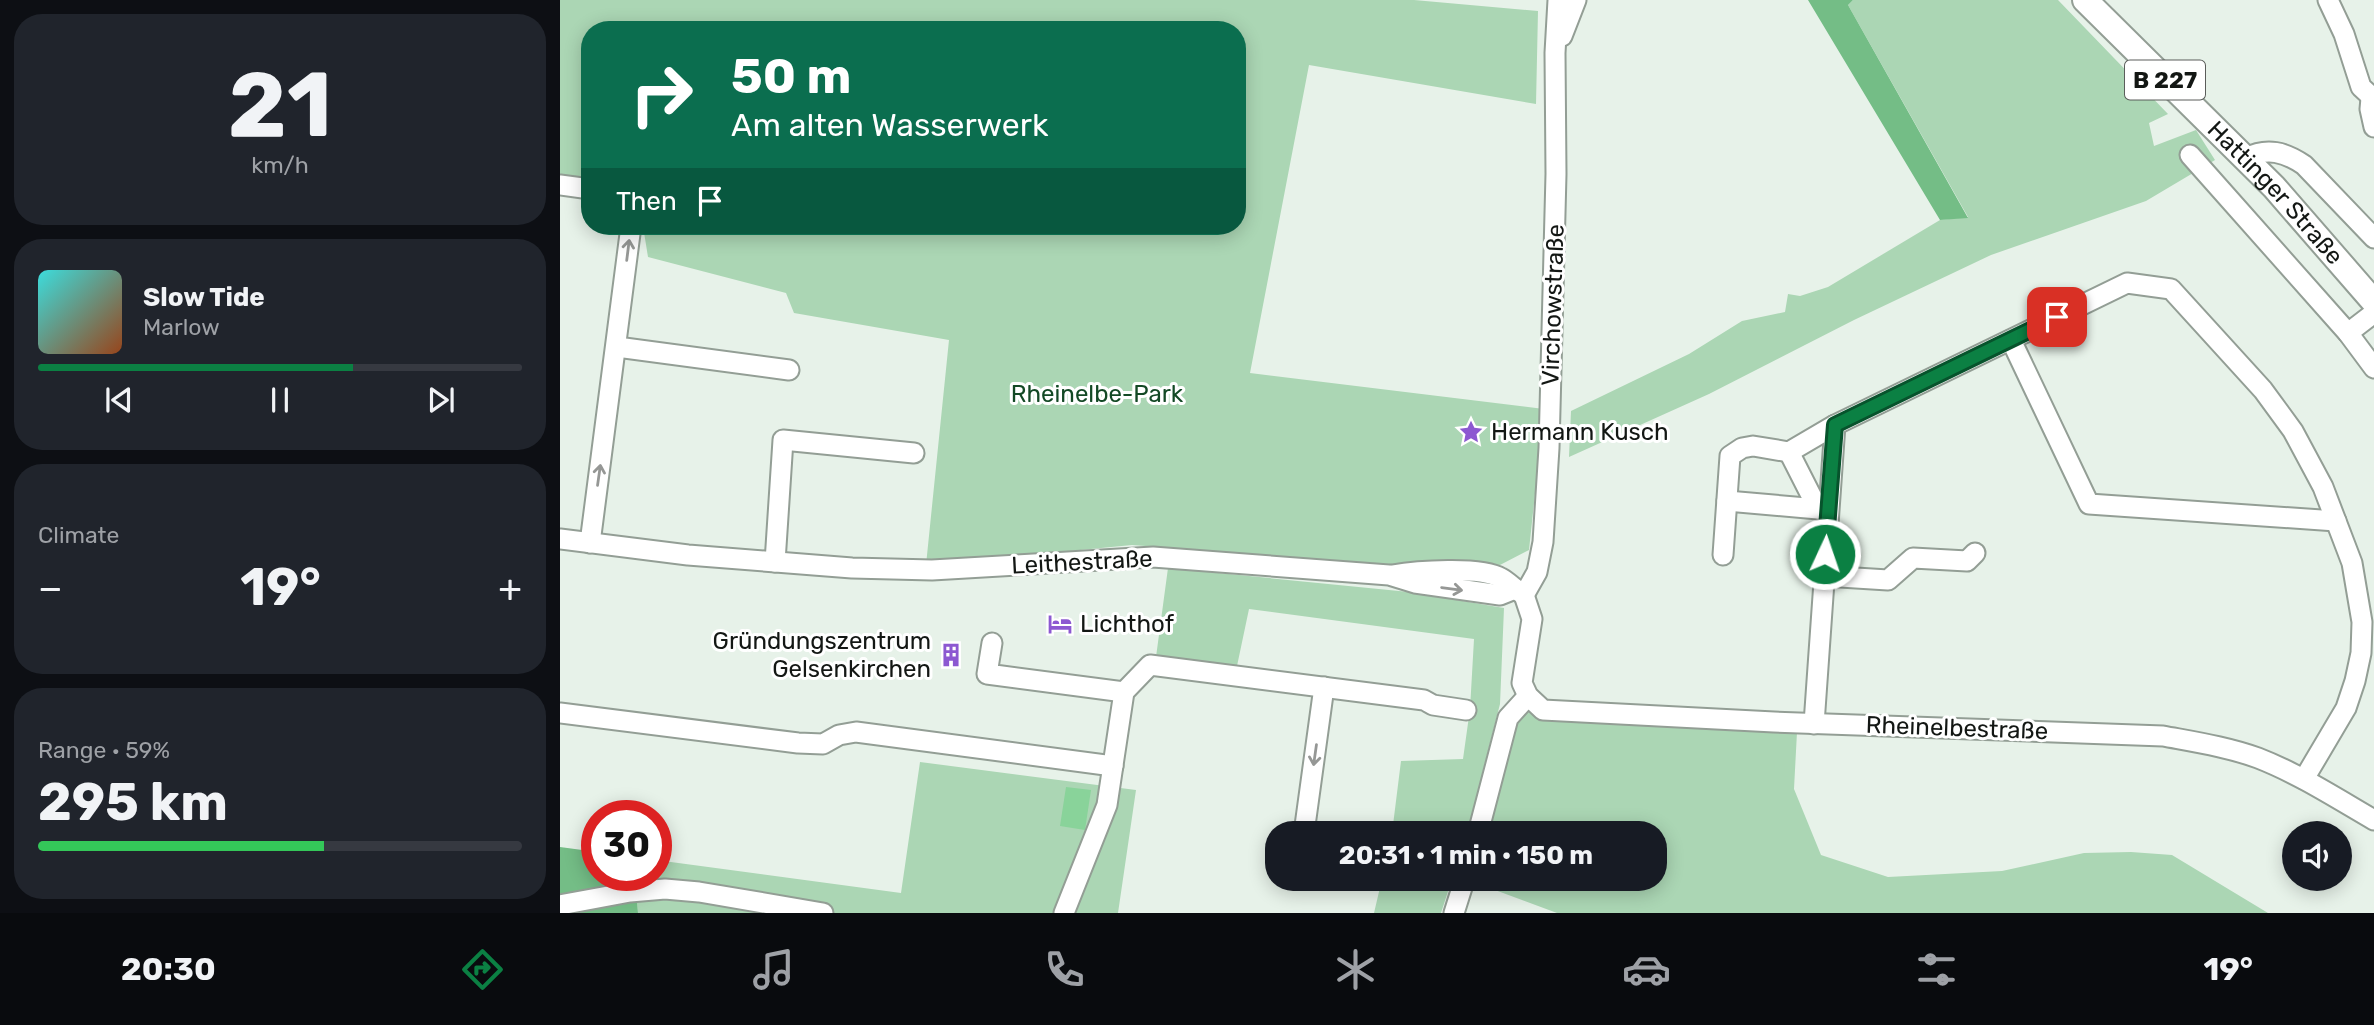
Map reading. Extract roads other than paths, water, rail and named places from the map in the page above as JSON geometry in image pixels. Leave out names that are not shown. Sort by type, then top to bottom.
[{"type":"main road","name":"Hattinger Straße","points":[[2085,0],[2274,187],[2374,302]]},
{"type":"street","name":"Virchowstraße","points":[[1519,592],[1537,572],[1549,448],[1558,0]]},
{"type":"street","name":"Virchowstraße","points":[[1555,53],[1576,0]]},
{"type":"street","points":[[2328,0],[2344,34],[2361,87],[2373,99],[2370,109],[2374,127]]},
{"type":"street","points":[[2246,158],[2259,152],[2274,151],[2304,164],[2374,238]]},
{"type":"street","name":"Hattinger Straße","points":[[2190,155],[2348,333],[2374,368]]},
{"type":"street","points":[[560,185],[581,188]]},
{"type":"street","points":[[590,543],[630,235]]},
{"type":"street","points":[[1723,555],[1730,456],[1742,448],[1753,446],[1789,452],[1835,425],[2127,283],[2171,289],[2263,390],[2293,431],[2323,487],[2352,563],[2362,622],[2361,653],[2355,681],[2346,708],[2304,779]]},
{"type":"street","points":[[2348,333],[2374,313]]},
{"type":"street","points":[[2011,340],[2089,504],[2336,521]]},
{"type":"street","points":[[617,347],[789,370]]},
{"type":"street","points":[[1814,724],[1824,576],[1823,509],[1835,425]]},
{"type":"street","points":[[775,562],[783,440],[914,453]]},
{"type":"street","points":[[1789,452],[1823,509]]},
{"type":"street","points":[[1727,501],[1823,509]]},
{"type":"street","name":"Leithestraße","points":[[560,539],[775,562],[932,570],[1153,557],[1390,575],[1418,570],[1484,573],[1501,577],[1519,592]]},
{"type":"street","points":[[1824,576],[1888,580],[1913,558],[1967,561],[1975,553]]},
{"type":"street","points":[[1481,821],[1508,718],[1528,696],[1522,683],[1532,619],[1530,608],[1519,592]]},
{"type":"street","points":[[992,643],[987,674],[1124,692]]},
{"type":"street","points":[[1064,913],[1107,805],[1124,692],[1150,665],[1424,700],[1433,705],[1466,710]]},
{"type":"street","points":[[1306,821],[1324,687]]},
{"type":"street","name":"Rheinelbestraße","points":[[1528,696],[1543,710],[1814,724],[2163,736],[2210,744],[2256,757],[2304,779],[2374,820]]},
{"type":"street","points":[[560,713],[797,743],[822,744],[839,735],[856,732],[1113,765]]},
{"type":"street","points":[[560,905],[630,892],[664,889],[699,892],[823,913]]},
{"type":"street","points":[[1454,913],[1461,891]]},
{"type":"place","name":"Hermann Kusch","points":[[1471,432]]},
{"type":"place","name":"Lichthof","points":[[1060,624]]},
{"type":"place","name":"Gründungszentrum Gelsenkirchen","points":[[951,655]]},
{"type":"park label","name":"Rheinelbe-Park","points":[[1097,394]]}]
